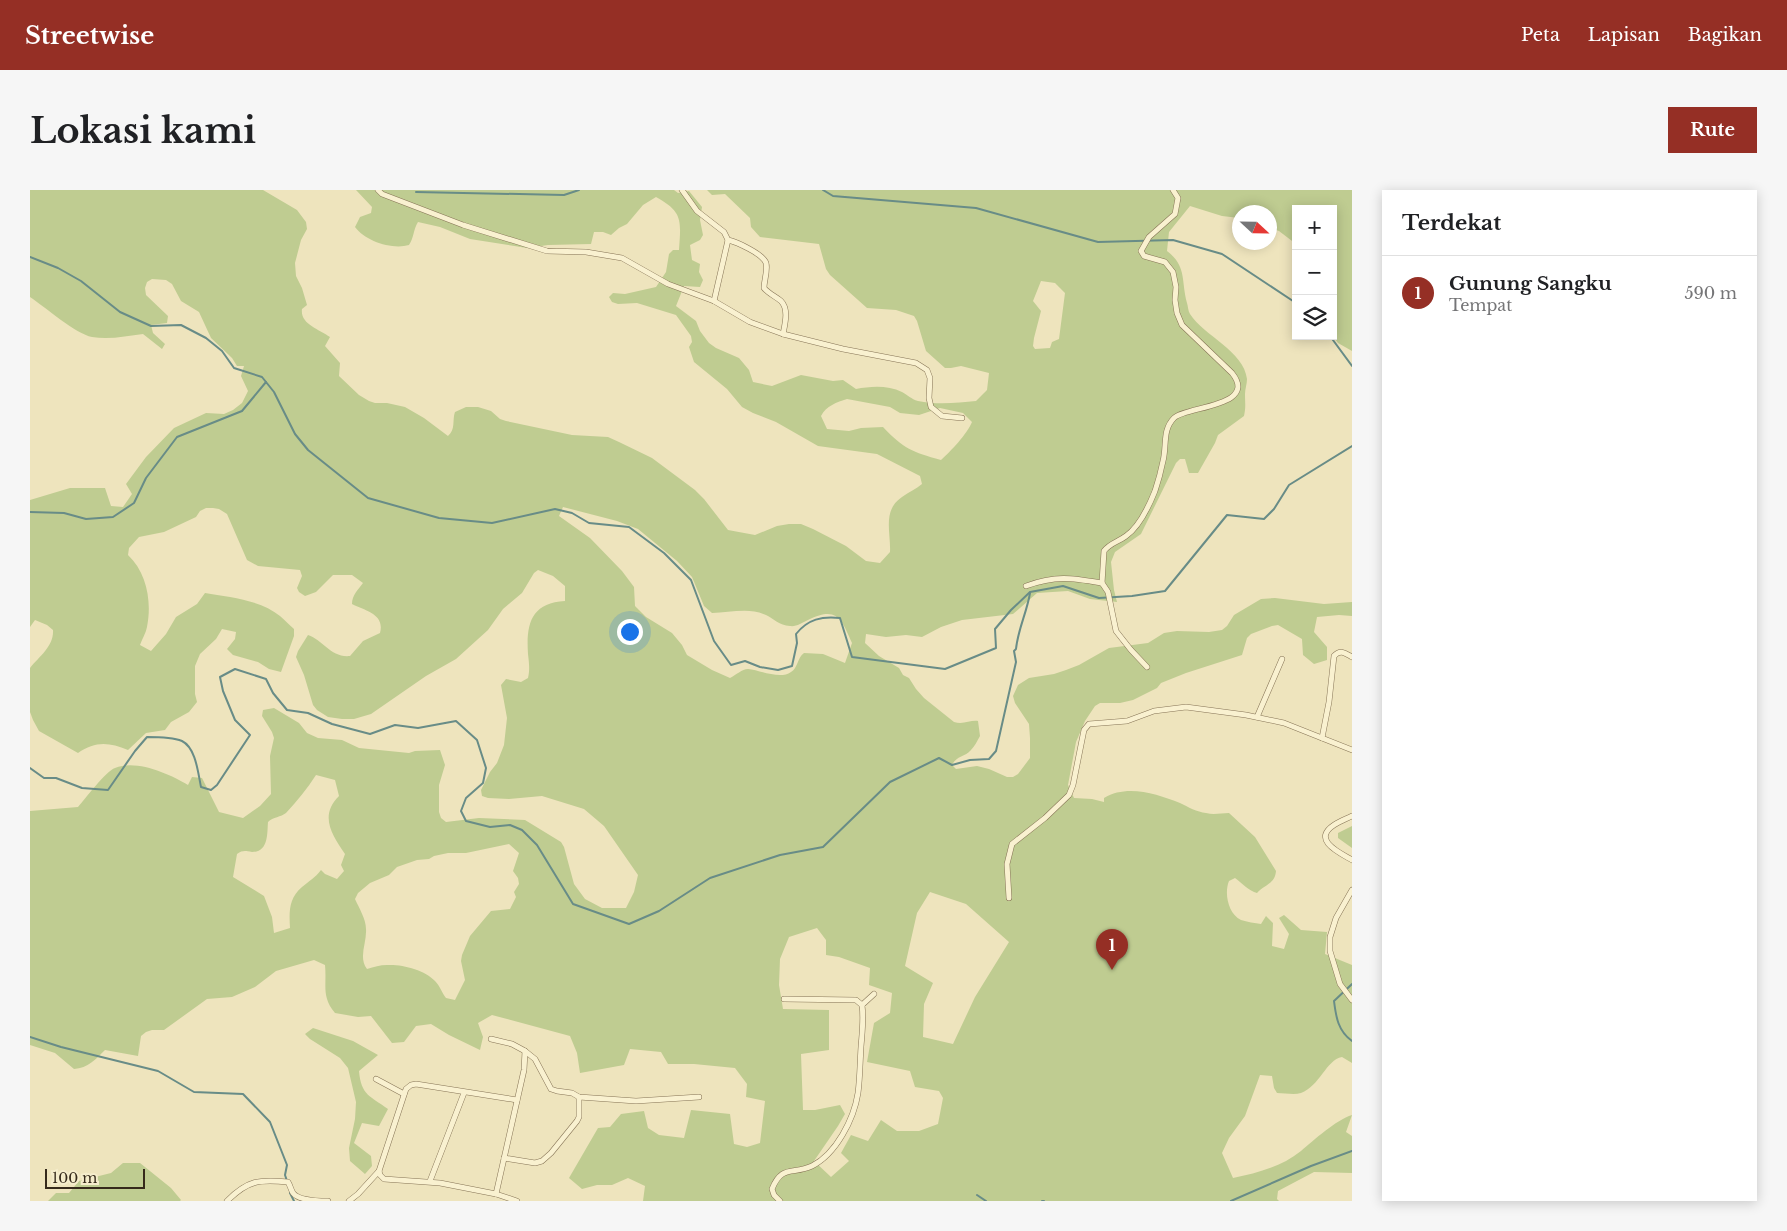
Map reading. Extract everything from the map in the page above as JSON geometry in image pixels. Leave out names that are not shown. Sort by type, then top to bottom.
[{"type":"street","points":[[378,190],[382,194],[463,225],[547,251],[586,252],[622,258],[668,284],[714,301],[750,322],[783,334],[843,349],[916,363],[927,370],[930,378],[929,398],[931,407],[942,416],[962,418]]},
{"type":"street","points":[[682,190],[697,211],[724,232],[728,240],[714,301]]},
{"type":"street","points":[[1147,668],[1116,631],[1108,592],[1102,583],[1104,551],[1107,546],[1126,537],[1133,530],[1155,491],[1164,460],[1166,435],[1170,423],[1181,414],[1226,401],[1235,393],[1238,387],[1232,373],[1182,326],[1177,313],[1176,287],[1172,272],[1165,262],[1144,256],[1141,250],[1148,237],[1175,214],[1178,198],[1173,190]]},
{"type":"street","points":[[728,240],[735,241],[761,256],[766,263],[764,288],[768,294],[782,302],[784,306],[786,321],[783,334]]},
{"type":"street","points":[[1026,586],[1044,580],[1060,578],[1102,583]]},
{"type":"street","points":[[1322,738],[1329,702],[1334,656],[1338,652],[1342,652],[1352,657]]},
{"type":"street","points":[[1257,717],[1282,658]]},
{"type":"street","points":[[1009,898],[1006,864],[1012,844],[1045,818],[1069,795],[1073,785],[1084,730],[1091,723],[1127,721],[1154,711],[1186,706],[1284,723],[1352,750]]},
{"type":"street","points":[[1352,816],[1333,826],[1328,832],[1326,840],[1334,850],[1352,860]]},
{"type":"street","points":[[1350,998],[1340,984],[1330,951],[1330,937],[1336,918],[1352,890]]},
{"type":"street","points":[[780,1201],[774,1195],[772,1189],[776,1178],[785,1172],[812,1166],[826,1156],[837,1145],[848,1124],[858,1094],[862,1005],[874,994]]},
{"type":"street","points":[[784,999],[856,1000],[862,1005]]},
{"type":"street","points":[[491,1039],[512,1044],[525,1051],[534,1059],[551,1089],[557,1091],[572,1093],[580,1097],[636,1101],[699,1097]]},
{"type":"street","points":[[496,1194],[524,1070],[525,1051]]},
{"type":"street","points":[[376,1079],[404,1094]]},
{"type":"street","points":[[349,1201],[379,1171],[404,1094],[411,1085],[416,1084],[517,1100]]},
{"type":"street","points":[[430,1181],[464,1093]]},
{"type":"street","points":[[504,1158],[536,1163],[547,1158],[577,1122],[580,1097]]},
{"type":"street","points":[[379,1171],[384,1179],[430,1181],[496,1194],[518,1201]]},
{"type":"street","points":[[228,1201],[254,1181],[261,1180],[286,1182],[297,1196],[328,1201]]},
{"type":"green space","points":[[30,190],[263,190],[297,210],[306,222],[307,229],[301,240],[295,263],[296,276],[307,305],[302,309],[302,314],[311,326],[330,337],[325,346],[340,363],[339,376],[359,395],[375,403],[387,403],[405,407],[424,418],[448,436],[453,427],[455,412],[466,407],[478,407],[491,411],[500,419],[506,421],[572,435],[608,437],[652,458],[695,490],[728,530],[755,535],[777,526],[801,524],[846,546],[866,561],[880,563],[890,552],[889,522],[892,508],[902,497],[922,484],[920,476],[877,454],[818,446],[776,422],[742,407],[727,389],[694,362],[689,347],[692,342],[691,336],[676,315],[637,303],[618,304],[612,302],[609,297],[613,293],[625,294],[656,287],[666,272],[669,254],[673,250],[679,250],[680,224],[676,212],[665,202],[656,197],[643,205],[627,224],[611,235],[603,232],[594,232],[591,244],[548,245],[527,248],[470,239],[440,227],[418,222],[409,245],[395,246],[372,240],[359,232],[355,227],[360,217],[371,213],[372,207],[356,190],[674,190],[678,193],[689,191],[702,207],[700,220],[703,235],[700,240],[690,245],[692,260],[700,264],[699,272],[703,280],[700,287],[684,286],[676,306],[696,321],[700,331],[709,343],[739,358],[749,370],[753,382],[772,386],[801,375],[833,381],[843,380],[856,389],[873,387],[891,388],[918,401],[954,403],[976,401],[987,390],[989,373],[961,366],[945,368],[926,351],[914,316],[896,310],[867,308],[830,275],[826,269],[819,244],[760,237],[751,227],[750,218],[725,194],[712,195],[707,190],[1352,190],[1352,351],[1336,340],[1337,205],[1292,205],[1292,241],[1277,230],[1277,205],[1232,205],[1232,217],[1190,206],[1169,232],[1167,251],[1181,268],[1190,314],[1204,330],[1239,360],[1244,369],[1247,379],[1245,413],[1244,416],[1218,435],[1198,473],[1189,473],[1185,459],[1180,459],[1176,463],[1141,534],[1115,552],[1111,562],[1117,602],[1090,599],[1068,591],[1037,593],[1013,614],[962,620],[941,627],[922,637],[906,635],[886,637],[866,634],[865,643],[879,656],[899,668],[924,698],[954,722],[978,721],[980,736],[971,750],[954,762],[952,765],[956,769],[977,766],[1007,777],[1013,777],[1018,774],[1030,758],[1029,724],[1015,703],[1013,696],[1018,685],[1029,678],[1066,670],[1109,648],[1148,643],[1164,633],[1222,630],[1234,615],[1261,599],[1275,598],[1324,604],[1352,602],[1352,616],[1317,617],[1314,632],[1327,647],[1327,660],[1314,664],[1303,655],[1302,639],[1278,625],[1272,626],[1251,634],[1247,638],[1242,655],[1161,683],[1157,688],[1133,700],[1120,703],[1100,703],[1095,706],[1085,721],[1076,742],[1068,785],[1074,798],[1104,802],[1104,798],[1113,794],[1132,791],[1152,794],[1203,812],[1212,814],[1229,813],[1255,837],[1276,871],[1274,879],[1257,893],[1248,889],[1235,878],[1229,881],[1227,897],[1233,913],[1241,920],[1261,924],[1266,916],[1273,923],[1272,946],[1284,949],[1289,934],[1279,918],[1284,915],[1301,930],[1327,932],[1325,954],[1352,965],[1352,1063],[1342,1057],[1336,1059],[1308,1090],[1298,1094],[1277,1093],[1272,1076],[1260,1075],[1245,1116],[1229,1138],[1222,1153],[1233,1178],[1260,1171],[1293,1157],[1332,1126],[1352,1115],[1346,1132],[1352,1136],[1352,1173],[1314,1172],[1278,1191],[1277,1199],[1279,1201],[643,1201],[645,1186],[628,1178],[612,1185],[597,1185],[582,1189],[569,1178],[598,1128],[610,1127],[621,1114],[644,1111],[648,1128],[659,1135],[684,1138],[691,1110],[730,1114],[734,1144],[747,1147],[760,1143],[765,1101],[746,1097],[747,1084],[735,1068],[694,1064],[668,1064],[661,1052],[630,1049],[624,1065],[580,1073],[577,1053],[570,1036],[492,1015],[478,1023],[483,1037],[480,1050],[431,1024],[416,1026],[404,1042],[392,1043],[371,1016],[358,1017],[335,1013],[326,996],[325,965],[314,960],[276,971],[255,987],[232,997],[207,999],[164,1030],[146,1032],[141,1036],[138,1056],[105,1050],[88,1065],[74,1069],[55,1053],[30,1045],[30,811],[78,807],[111,770],[133,765],[163,772],[188,785],[192,777],[202,778],[219,812],[243,818],[260,806],[271,794],[270,756],[274,738],[262,716],[263,710],[274,708],[299,723],[307,733],[318,738],[342,740],[359,748],[409,753],[440,750],[445,765],[439,785],[439,812],[441,818],[446,822],[479,818],[525,820],[561,842],[574,884],[585,899],[602,908],[626,908],[634,892],[638,875],[604,826],[584,809],[542,796],[509,799],[482,796],[481,790],[497,763],[504,745],[507,718],[501,685],[506,679],[521,682],[528,678],[528,633],[533,617],[545,606],[565,601],[565,586],[553,576],[538,570],[534,573],[522,593],[503,609],[488,630],[456,659],[426,676],[371,714],[354,719],[328,717],[313,705],[304,675],[296,657],[308,635],[332,652],[343,656],[350,656],[363,641],[380,633],[380,621],[377,617],[352,604],[354,595],[363,583],[352,575],[333,575],[316,592],[305,596],[297,588],[302,576],[300,570],[258,566],[247,560],[227,514],[219,509],[206,508],[200,511],[196,517],[164,532],[139,537],[129,548],[128,555],[140,570],[148,598],[147,627],[140,645],[151,651],[166,634],[176,617],[197,604],[205,593],[234,598],[264,606],[294,629],[294,636],[281,672],[269,669],[258,662],[233,655],[227,649],[235,639],[236,632],[222,629],[216,639],[200,654],[195,666],[195,694],[197,702],[189,712],[171,722],[165,730],[146,733],[128,750],[115,745],[102,744],[90,746],[78,753],[39,731],[30,712],[30,668],[49,646],[53,630],[35,620],[30,627],[30,500],[70,488],[105,488],[111,506],[123,507],[132,494],[126,484],[146,457],[174,428],[206,413],[224,414],[233,410],[242,403],[248,391],[241,376],[244,366],[237,366],[232,358],[211,338],[199,312],[181,301],[172,284],[166,280],[152,279],[147,282],[145,288],[146,295],[168,316],[167,323],[151,325],[153,333],[165,344],[162,349],[143,334],[105,338],[92,337],[69,326],[30,297]],"holes":[[[1041,281],[1055,283],[1065,293],[1059,339],[1052,342],[1050,348],[1035,349],[1033,346],[1034,338],[1041,311],[1033,301]],[[847,399],[890,407],[900,413],[919,415],[940,408],[963,413],[972,422],[963,437],[941,460],[909,449],[883,427],[861,428],[849,431],[827,429],[821,416],[829,407]],[[563,507],[617,521],[638,529],[677,561],[692,577],[704,606],[712,613],[753,611],[766,615],[777,622],[792,626],[826,614],[837,617],[845,627],[852,643],[845,663],[823,654],[804,653],[793,670],[781,675],[746,669],[730,678],[712,670],[687,655],[682,645],[672,633],[646,617],[635,606],[634,587],[622,571],[590,538],[559,516]],[[316,775],[335,780],[339,796],[333,803],[329,818],[332,833],[345,854],[341,865],[344,871],[337,879],[325,874],[321,870],[294,896],[290,910],[290,928],[274,933],[272,917],[264,896],[233,877],[237,854],[243,851],[252,852],[262,849],[266,841],[268,822],[286,813]],[[509,844],[519,853],[513,871],[518,878],[519,884],[514,892],[516,897],[510,909],[491,911],[470,936],[461,961],[465,980],[455,1000],[446,998],[431,977],[413,969],[387,965],[367,969],[363,960],[366,925],[355,899],[358,893],[370,883],[389,875],[397,867],[448,853],[466,853]],[[930,892],[966,904],[1009,942],[975,997],[953,1044],[923,1037],[924,1004],[933,983],[905,966],[917,913]],[[817,928],[826,940],[826,955],[839,957],[870,968],[869,985],[892,993],[890,1013],[874,1023],[867,1062],[910,1071],[915,1087],[939,1091],[943,1098],[938,1124],[919,1131],[897,1131],[881,1120],[868,1141],[851,1135],[841,1153],[849,1161],[831,1177],[814,1161],[845,1114],[840,1105],[815,1110],[803,1110],[801,1054],[829,1050],[829,1010],[783,1009],[779,985],[780,959],[789,937]]]},
{"type":"green space","points":[[1352,826],[1352,848],[1338,838],[1338,833]]},
{"type":"green space","points":[[313,1028],[353,1041],[378,1055],[359,1071],[364,1090],[371,1098],[388,1109],[379,1126],[362,1123],[354,1143],[371,1156],[372,1166],[365,1174],[350,1161],[349,1148],[355,1119],[356,1102],[348,1068],[340,1058],[305,1034]]},
{"type":"green space","points":[[123,1163],[140,1163],[171,1188],[181,1200],[48,1201],[56,1193],[69,1193],[79,1181],[111,1173]]},
{"type":"waterway","points":[[416,192],[564,195],[579,190]]},
{"type":"waterway","points":[[823,190],[833,196],[976,208],[1098,242],[1173,240],[1222,254],[1292,300]]},
{"type":"waterway","points":[[30,257],[58,268],[81,281],[120,312],[151,326],[181,325],[206,338],[222,351],[234,368],[262,377],[266,382]]},
{"type":"waterway","points":[[1333,340],[1352,366]]},
{"type":"waterway","points":[[30,512],[64,513],[86,519],[113,517],[134,503],[146,478],[177,437],[242,411],[266,382],[274,392],[295,434],[308,450],[368,498],[439,518],[492,523],[555,509],[572,513],[589,523],[629,527],[664,553],[691,580],[714,641],[731,665],[745,661],[760,667],[778,670],[792,666],[797,643],[796,634],[810,622],[821,618],[833,617],[840,618],[852,657],[945,669],[996,648],[995,629],[1030,592],[1063,586],[1099,598],[1165,591],[1227,515],[1264,519],[1274,509],[1289,485],[1352,446]]},
{"type":"waterway","points":[[30,768],[44,778],[56,778],[82,788],[108,790],[147,737],[169,738],[187,744],[196,761],[201,787],[211,790],[217,785],[250,735],[235,720],[223,691],[220,677],[235,669],[266,679],[273,693],[287,710],[308,713],[332,724],[370,734],[395,725],[418,728],[456,721],[477,740],[486,768],[483,783],[466,798],[461,811],[466,821],[490,827],[510,825],[522,830],[537,845],[573,904],[629,924],[659,911],[710,878],[780,855],[823,847],[890,782],[939,758],[952,765],[970,760],[989,759],[996,751],[1016,662],[1014,651],[1030,593]]},
{"type":"waterway","points":[[1352,984],[1334,1001],[1341,1028],[1352,1041]]},
{"type":"waterway","points":[[30,1037],[61,1047],[158,1071],[194,1092],[243,1094],[270,1122],[287,1165],[285,1175],[287,1181]]},
{"type":"waterway","points":[[1231,1201],[1311,1166],[1352,1151]]},
{"type":"waterway","points":[[290,1193],[294,1201]]},
{"type":"waterway","points":[[977,1195],[986,1201]]},
{"type":"place","name":"Gunung Sangku","points":[[1112,970]]}]
